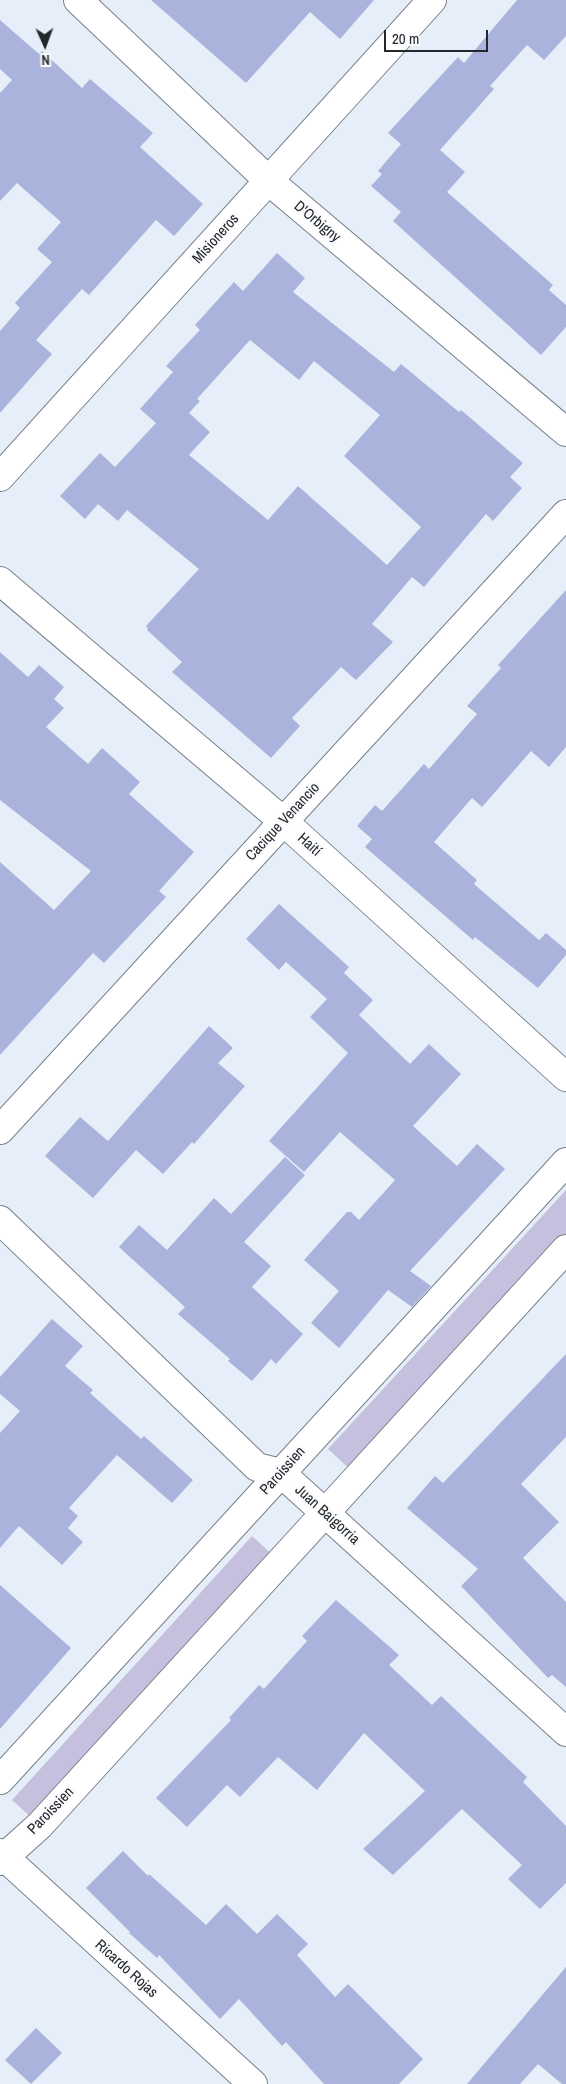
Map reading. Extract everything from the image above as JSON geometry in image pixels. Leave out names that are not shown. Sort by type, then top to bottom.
[{"type":"street","name":"D'Orbigny","points":[[78,0],[269,181],[566,432]]},
{"type":"street","name":"Misioneros","points":[[0,477],[432,0]]},
{"type":"street","name":"Cacique Venancio","points":[[0,1130],[566,514]]},
{"type":"street","name":"Haití","points":[[0,581],[284,821],[566,1077]]},
{"type":"street","name":"Paroissien","points":[[0,1780],[566,1162]]},
{"type":"street","name":"Juan Baigorria","points":[[0,1220],[257,1467],[281,1473],[566,1732]]},
{"type":"street","name":"Paroissien","points":[[1,1857],[40,1824],[566,1249]]},
{"type":"street","name":"Ricardo Rojas","points":[[1,1857],[253,2084]]},
{"type":"shaded area","points":[[566,1190],[566,1241],[353,1472],[328,1449]]},
{"type":"shaded area","points":[[252,1536],[275,1557],[35,1821],[12,1800]]},
{"type":"building","points":[[151,0],[374,0],[340,39],[310,12],[246,83]]},
{"type":"building","points":[[517,0],[566,0],[566,36],[544,60],[527,45],[490,86],[494,89],[440,150],[465,172],[447,192],[553,285],[549,290],[566,305],[566,327],[541,355],[393,221],[401,212],[371,186],[382,174],[378,171],[401,144],[388,133],[458,57],[464,63]]},
{"type":"building","points":[[0,20],[39,54],[42,51],[82,88],[90,79],[153,133],[140,147],[203,204],[174,236],[156,220],[89,295],[82,289],[36,340],[52,354],[0,413],[0,331],[20,308],[15,303],[52,262],[37,249],[61,222],[17,183],[0,201],[0,93],[12,80],[0,69]]},
{"type":"building","points":[[277,253],[305,278],[293,292],[394,372],[401,364],[459,412],[461,410],[523,463],[510,477],[522,488],[493,521],[486,514],[424,587],[412,577],[372,624],[393,642],[356,680],[341,667],[292,718],[300,726],[271,758],[172,672],[182,662],[147,630],[146,626],[199,569],[127,510],[118,521],[98,504],[85,519],[60,496],[100,453],[115,467],[156,423],[140,409],[173,372],[166,366],[200,330],[195,325],[234,282],[243,291]],"holes":[[[250,340],[299,380],[314,361],[380,415],[344,456],[421,527],[387,565],[298,486],[268,520],[189,455],[210,432],[189,413],[200,401],[197,399]]]},
{"type":"building","points":[[566,590],[566,747],[549,767],[531,751],[482,807],[472,798],[434,842],[477,880],[474,884],[539,940],[546,933],[566,950],[566,955],[538,988],[475,937],[473,940],[365,847],[372,839],[357,826],[375,805],[382,811],[424,764],[429,769],[477,714],[467,706],[501,668],[498,665]]},
{"type":"building","points":[[0,652],[28,677],[39,665],[64,687],[54,699],[64,708],[46,727],[88,764],[102,748],[140,782],[129,794],[194,852],[159,891],[166,897],[104,963],[93,953],[0,1055],[0,862],[54,910],[91,871],[0,800]]},
{"type":"building","points":[[279,904],[349,967],[344,973],[373,1000],[359,1015],[410,1064],[429,1044],[461,1074],[413,1126],[457,1166],[477,1144],[505,1169],[410,1271],[431,1286],[412,1307],[388,1290],[339,1348],[311,1323],[339,1291],[304,1260],[347,1212],[351,1212],[359,1220],[395,1180],[340,1132],[304,1172],[269,1141],[348,1053],[310,1017],[327,999],[286,962],[279,970],[246,939]]},
{"type":"building","points":[[209,1026],[233,1048],[218,1063],[245,1086],[194,1144],[192,1142],[163,1174],[136,1150],[93,1198],[45,1156],[80,1117],[108,1141]]},
{"type":"building","points":[[285,1157],[305,1175],[244,1242],[271,1266],[252,1287],[303,1334],[276,1364],[271,1359],[252,1381],[228,1361],[230,1359],[178,1314],[185,1307],[119,1247],[139,1225],[167,1250],[214,1198],[231,1214]]},
{"type":"building","points":[[52,1319],[83,1346],[65,1366],[93,1390],[90,1393],[141,1439],[144,1436],[193,1480],[172,1503],[117,1455],[69,1508],[78,1516],[68,1528],[83,1542],[62,1565],[19,1526],[0,1548],[0,1433],[20,1411],[0,1394],[0,1377]]},
{"type":"building","points":[[566,1354],[566,1437],[521,1484],[559,1522],[523,1558],[566,1602],[566,1687],[552,1675],[548,1678],[461,1586],[478,1569],[407,1508],[435,1476],[443,1483]]},
{"type":"building","points":[[0,1585],[71,1648],[0,1729]]},
{"type":"building","points":[[336,1600],[399,1655],[389,1665],[432,1705],[441,1696],[527,1777],[523,1782],[566,1826],[566,1883],[540,1909],[508,1879],[522,1865],[462,1809],[393,1875],[363,1849],[425,1791],[364,1733],[317,1790],[278,1757],[240,1797],[227,1785],[187,1827],[156,1798],[231,1720],[229,1718],[259,1685],[264,1689],[307,1641],[302,1636]]},
{"type":"building","points":[[123,1851],[148,1876],[149,1874],[206,1925],[226,1904],[257,1934],[277,1914],[308,1944],[297,1955],[335,1997],[348,1984],[423,2059],[399,2084],[324,2084],[286,2042],[282,2046],[239,1999],[220,2019],[159,1955],[157,1958],[129,1933],[86,1888]]},
{"type":"building","points":[[566,1967],[566,2084],[562,2084],[538,2064],[520,2084],[467,2084]]},
{"type":"building","points":[[36,2028],[62,2053],[31,2084],[5,2060]]}]
